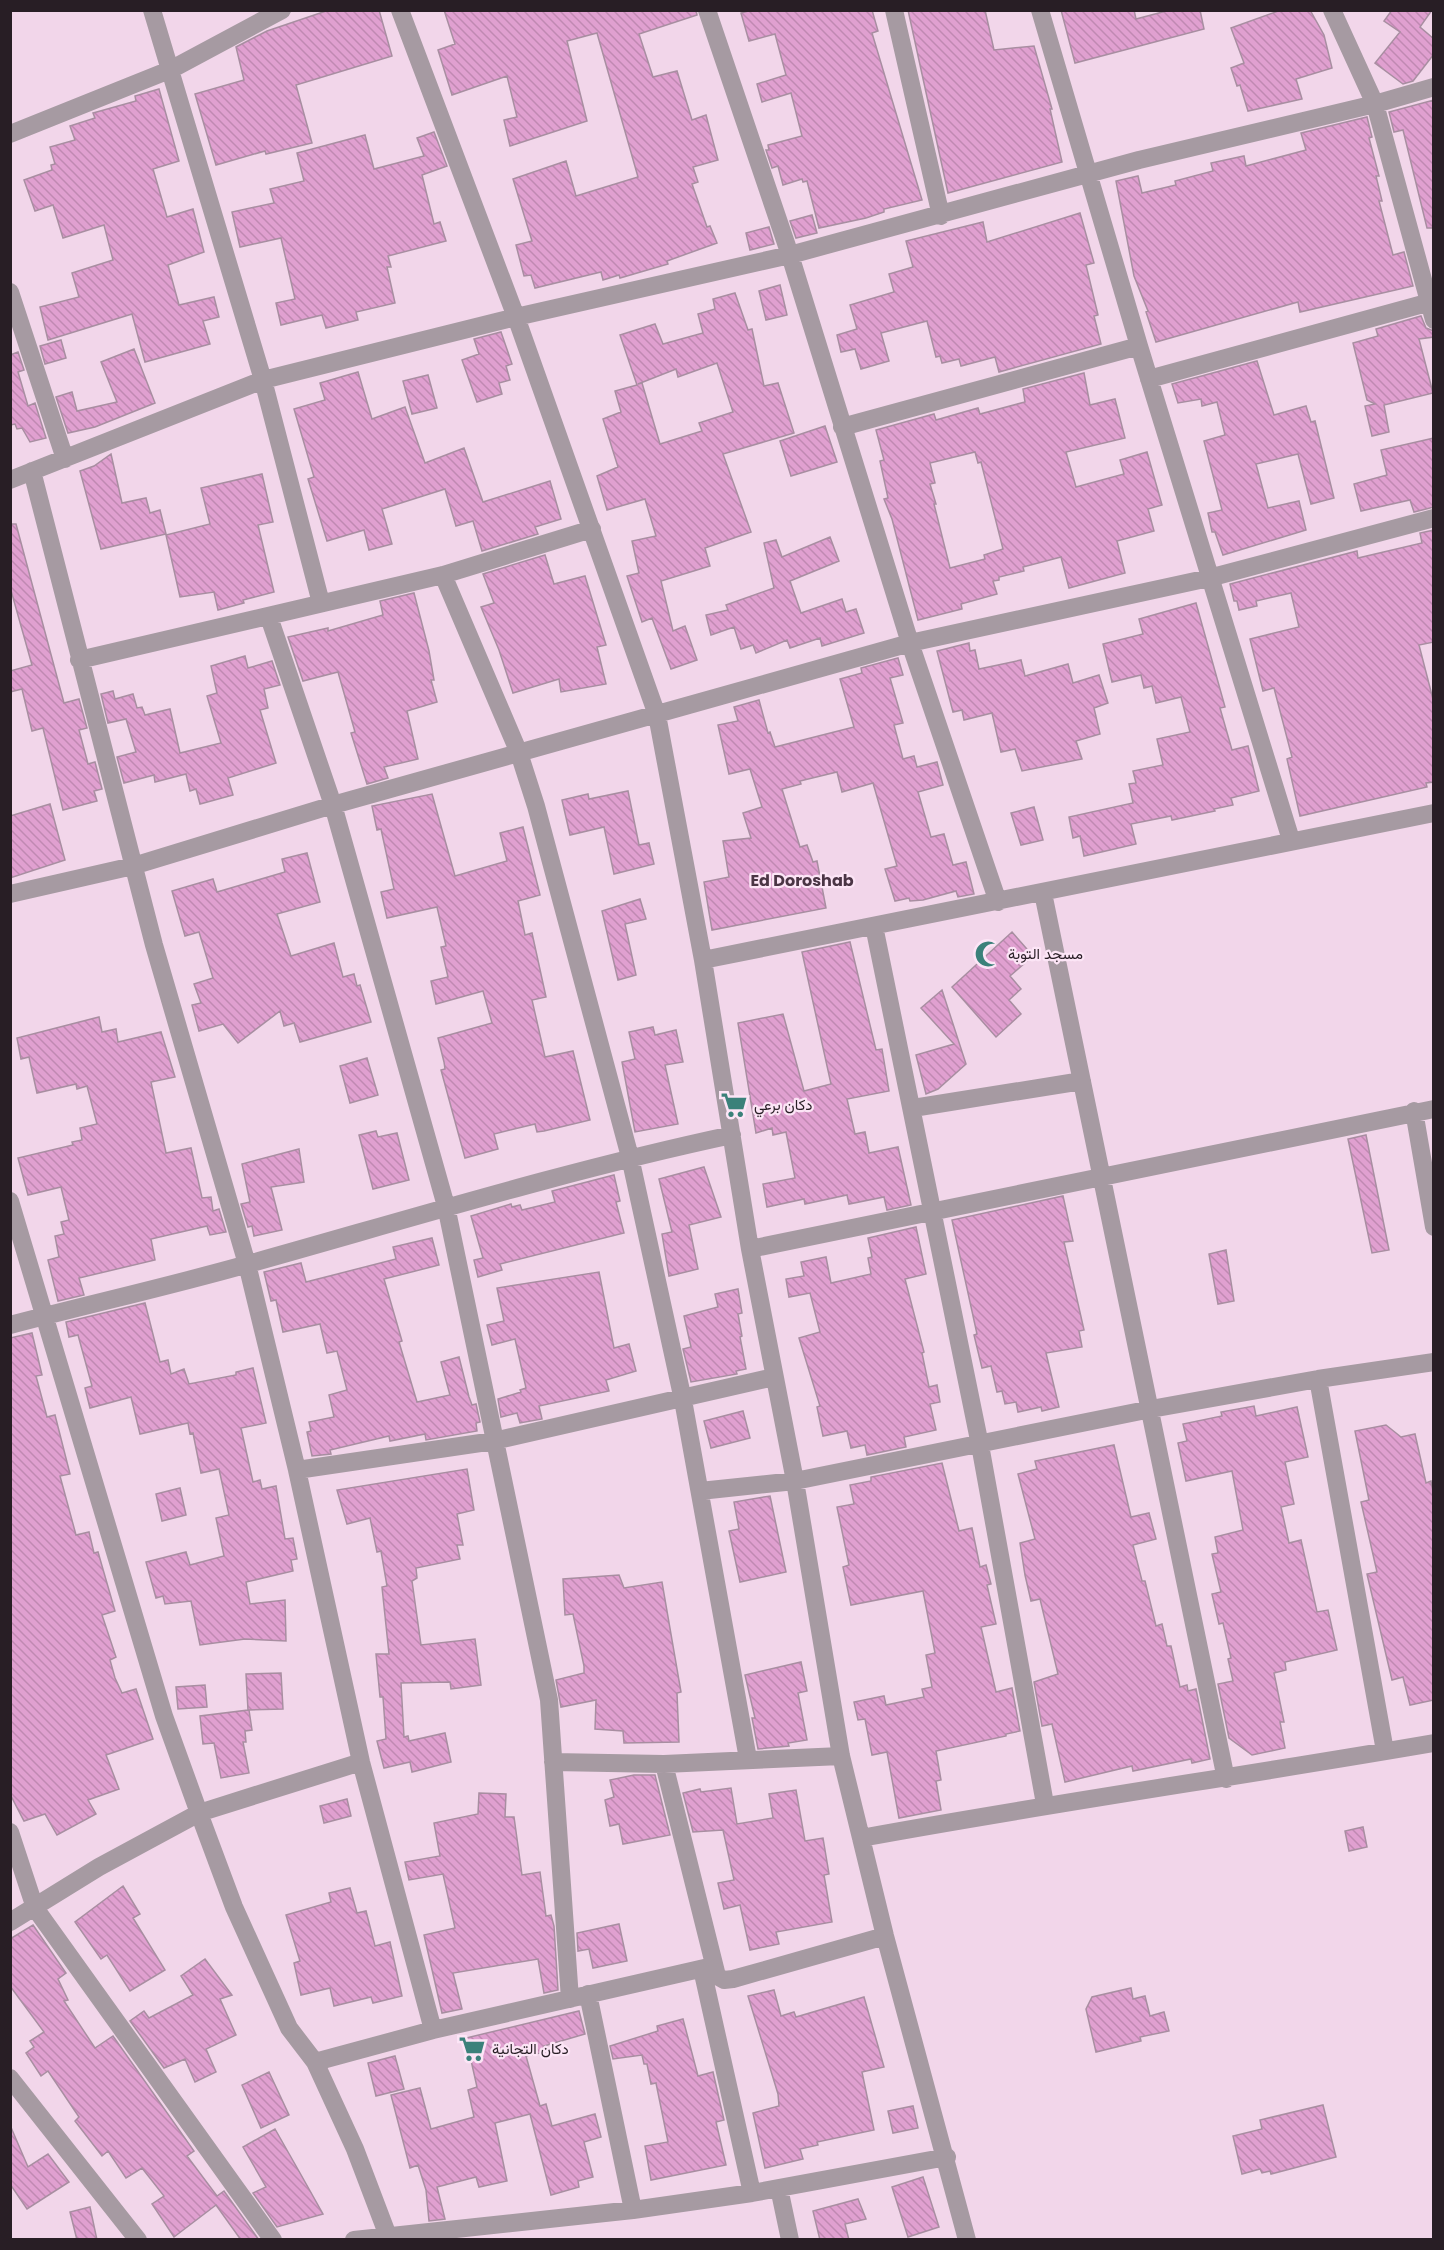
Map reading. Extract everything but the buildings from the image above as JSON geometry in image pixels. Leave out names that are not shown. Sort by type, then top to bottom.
[{"type":"street","points":[[152,10],[172,69],[263,380],[321,603]]},
{"type":"street","points":[[10,134],[172,69],[282,10]]},
{"type":"street","points":[[400,10],[516,316],[657,715],[703,960],[750,1249],[795,1481],[841,1756],[885,1936],[967,2240]]},
{"type":"street","points":[[707,10],[790,255],[910,643],[998,902]]},
{"type":"street","points":[[894,10],[941,216]]},
{"type":"street","points":[[1040,10],[1138,346],[1292,840]]},
{"type":"street","points":[[1149,379],[1432,308],[1376,104],[1332,10]]},
{"type":"street","points":[[10,480],[263,380],[516,316],[790,255],[941,216],[1139,160],[1376,104],[1434,87]]},
{"type":"street","points":[[10,292],[65,459]]},
{"type":"street","points":[[842,427],[1138,346]]},
{"type":"street","points":[[32,471],[133,866],[247,1264],[297,1470],[361,1762],[433,2030]]},
{"type":"street","points":[[10,894],[133,866],[333,806],[910,643],[1209,578],[1434,518]]},
{"type":"street","points":[[79,660],[443,575],[592,529]]},
{"type":"street","points":[[443,575],[519,753],[536,806],[630,1157],[700,1491],[748,1759]]},
{"type":"street","points":[[268,617],[333,806],[447,1206],[549,1700],[552,1762],[579,1996],[633,2210]]},
{"type":"street","points":[[703,960],[1434,813]]},
{"type":"street","points":[[1043,892],[1226,1779]]},
{"type":"street","points":[[874,926],[980,1445],[1045,1804]]},
{"type":"street","points":[[913,1108],[1082,1081]]},
{"type":"street","points":[[750,1249],[1100,1175],[1434,1109]]},
{"type":"street","points":[[1414,1112],[1434,1227]]},
{"type":"street","points":[[10,1325],[247,1264],[447,1206],[630,1157],[732,1135]]},
{"type":"street","points":[[10,1201],[164,1716],[199,1813],[234,1907],[288,2028],[315,2062],[355,2149],[388,2236]]},
{"type":"street","points":[[700,1491],[795,1481],[1151,1409],[1318,1379],[1434,1362]]},
{"type":"street","points":[[297,1470],[495,1440],[682,1400],[774,1377]]},
{"type":"street","points":[[1318,1379],[1384,1751]]},
{"type":"street","points":[[861,1838],[1045,1804],[1226,1779],[1434,1743]]},
{"type":"street","points":[[552,1762],[664,1764],[841,1756]]},
{"type":"street","points":[[10,1922],[99,1867],[199,1813],[361,1762]]},
{"type":"street","points":[[664,1764],[752,2193]]},
{"type":"street","points":[[10,1832],[35,1908],[273,2240]]},
{"type":"street","points":[[707,1968],[724,1980],[733,1979],[885,1936]]},
{"type":"street","points":[[315,2062],[433,2030],[707,1968]]},
{"type":"street","points":[[10,2078],[138,2240]]},
{"type":"street","points":[[354,2240],[633,2210],[752,2193],[946,2157]]},
{"type":"street","points":[[779,2188],[790,2240]]},
{"type":"place","name":"مسجد التوبة","points":[[988,954]]},
{"type":"place","name":"دكان برعي","points":[[734,1105]]},
{"type":"place","name":"دكان التجانية","points":[[472,2049]]},
{"type":"district","name":"Ed Doroshab","points":[[802,880]]}]
